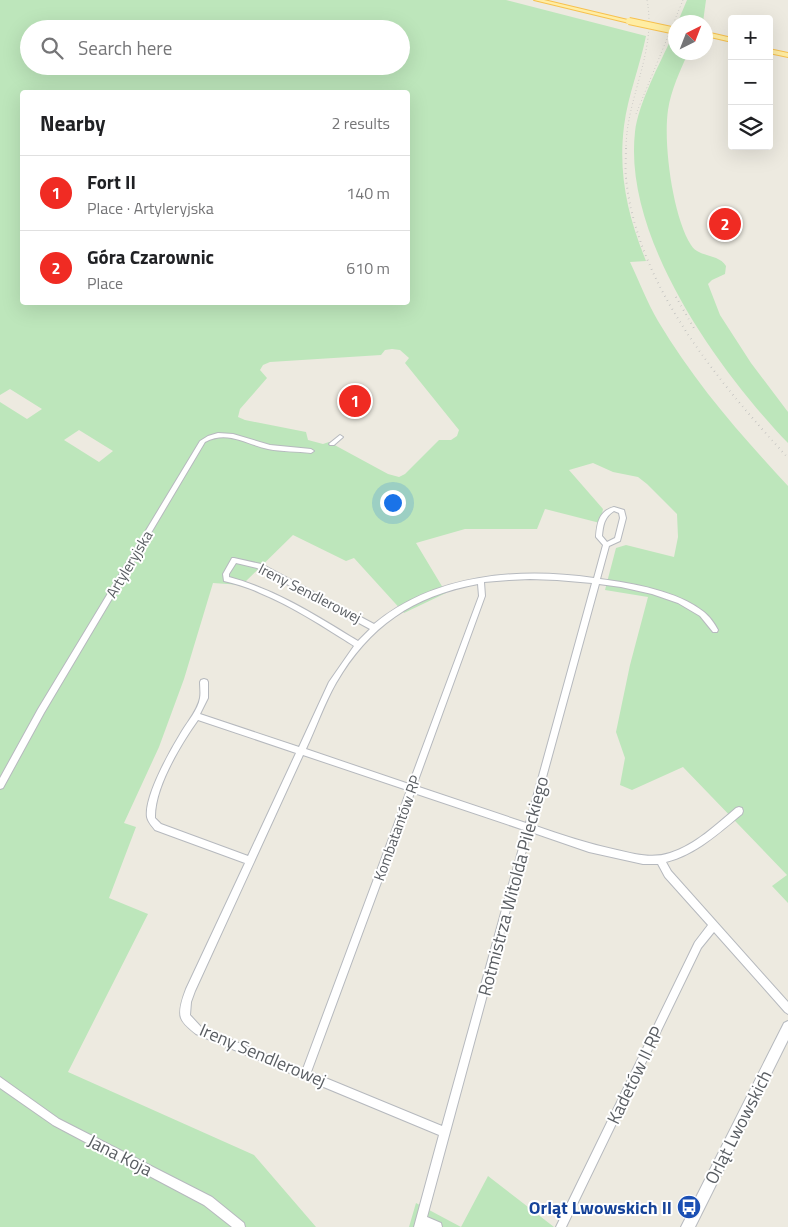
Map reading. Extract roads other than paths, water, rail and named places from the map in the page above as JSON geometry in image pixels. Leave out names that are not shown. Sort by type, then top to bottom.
[{"type":"main road","points":[[537,0],[668,27]]},
{"type":"main road","points":[[549,0],[630,19]]},
{"type":"main road","points":[[713,37],[728,40]]},
{"type":"main road","points":[[773,50],[788,53]]},
{"type":"street","name":"Artyleryjska","points":[[0,785],[41,711],[199,446],[209,437],[223,434],[270,447],[312,451]]},
{"type":"street","points":[[332,444],[340,437]]},
{"type":"street","name":"Rotmistrza Witolda Pileckiego","points":[[420,1223],[606,545],[618,539],[623,518],[620,510],[611,509],[605,514],[599,537],[606,545]]},
{"type":"street","name":"Ireny Sendlerowej","points":[[359,645],[261,590],[226,579],[226,574],[234,560],[259,566],[375,628]]},
{"type":"street","name":"Ireny Sendlerowej","points":[[445,1132],[199,1031],[185,1017],[186,1002],[191,988],[332,684],[359,645],[375,628],[413,602],[454,587],[510,576],[538,576],[596,581],[648,590],[670,596],[704,616],[712,622],[715,630]]},
{"type":"street","name":"Kombatantów RP","points":[[306,1074],[482,596],[480,581]]},
{"type":"street","points":[[204,682],[204,698],[164,773],[150,816],[158,827],[250,862]]},
{"type":"street","points":[[196,716],[529,828],[620,856],[643,860],[672,858],[686,851],[739,811]]},
{"type":"street","points":[[660,860],[668,874],[788,1009]]},
{"type":"street","name":"Kadetów II RP","points":[[561,1227],[698,945],[713,926]]},
{"type":"street","name":"Orląt Lwowskich","points":[[688,1227],[788,1028]]},
{"type":"street","name":"Jana Koja","points":[[0,1082],[56,1122],[208,1201],[240,1227]]},
{"type":"street","points":[[420,1223],[437,1227]]},
{"type":"railway","points":[[626,149],[627,130],[648,38],[647,0]]},
{"type":"railway","points":[[636,114],[683,0]]},
{"type":"railway","points":[[626,149],[626,178],[633,218],[646,256],[664,294],[685,330],[709,364],[788,458]]},
{"type":"railway","points":[[676,297],[695,330]]},
{"type":"place","name":"Góra Czarownic","points":[[725,224]]},
{"type":"place","name":"Fort II","points":[[355,401]]},
{"type":"place","name":"Orląt Lwowskich II","points":[[689,1207]]}]
